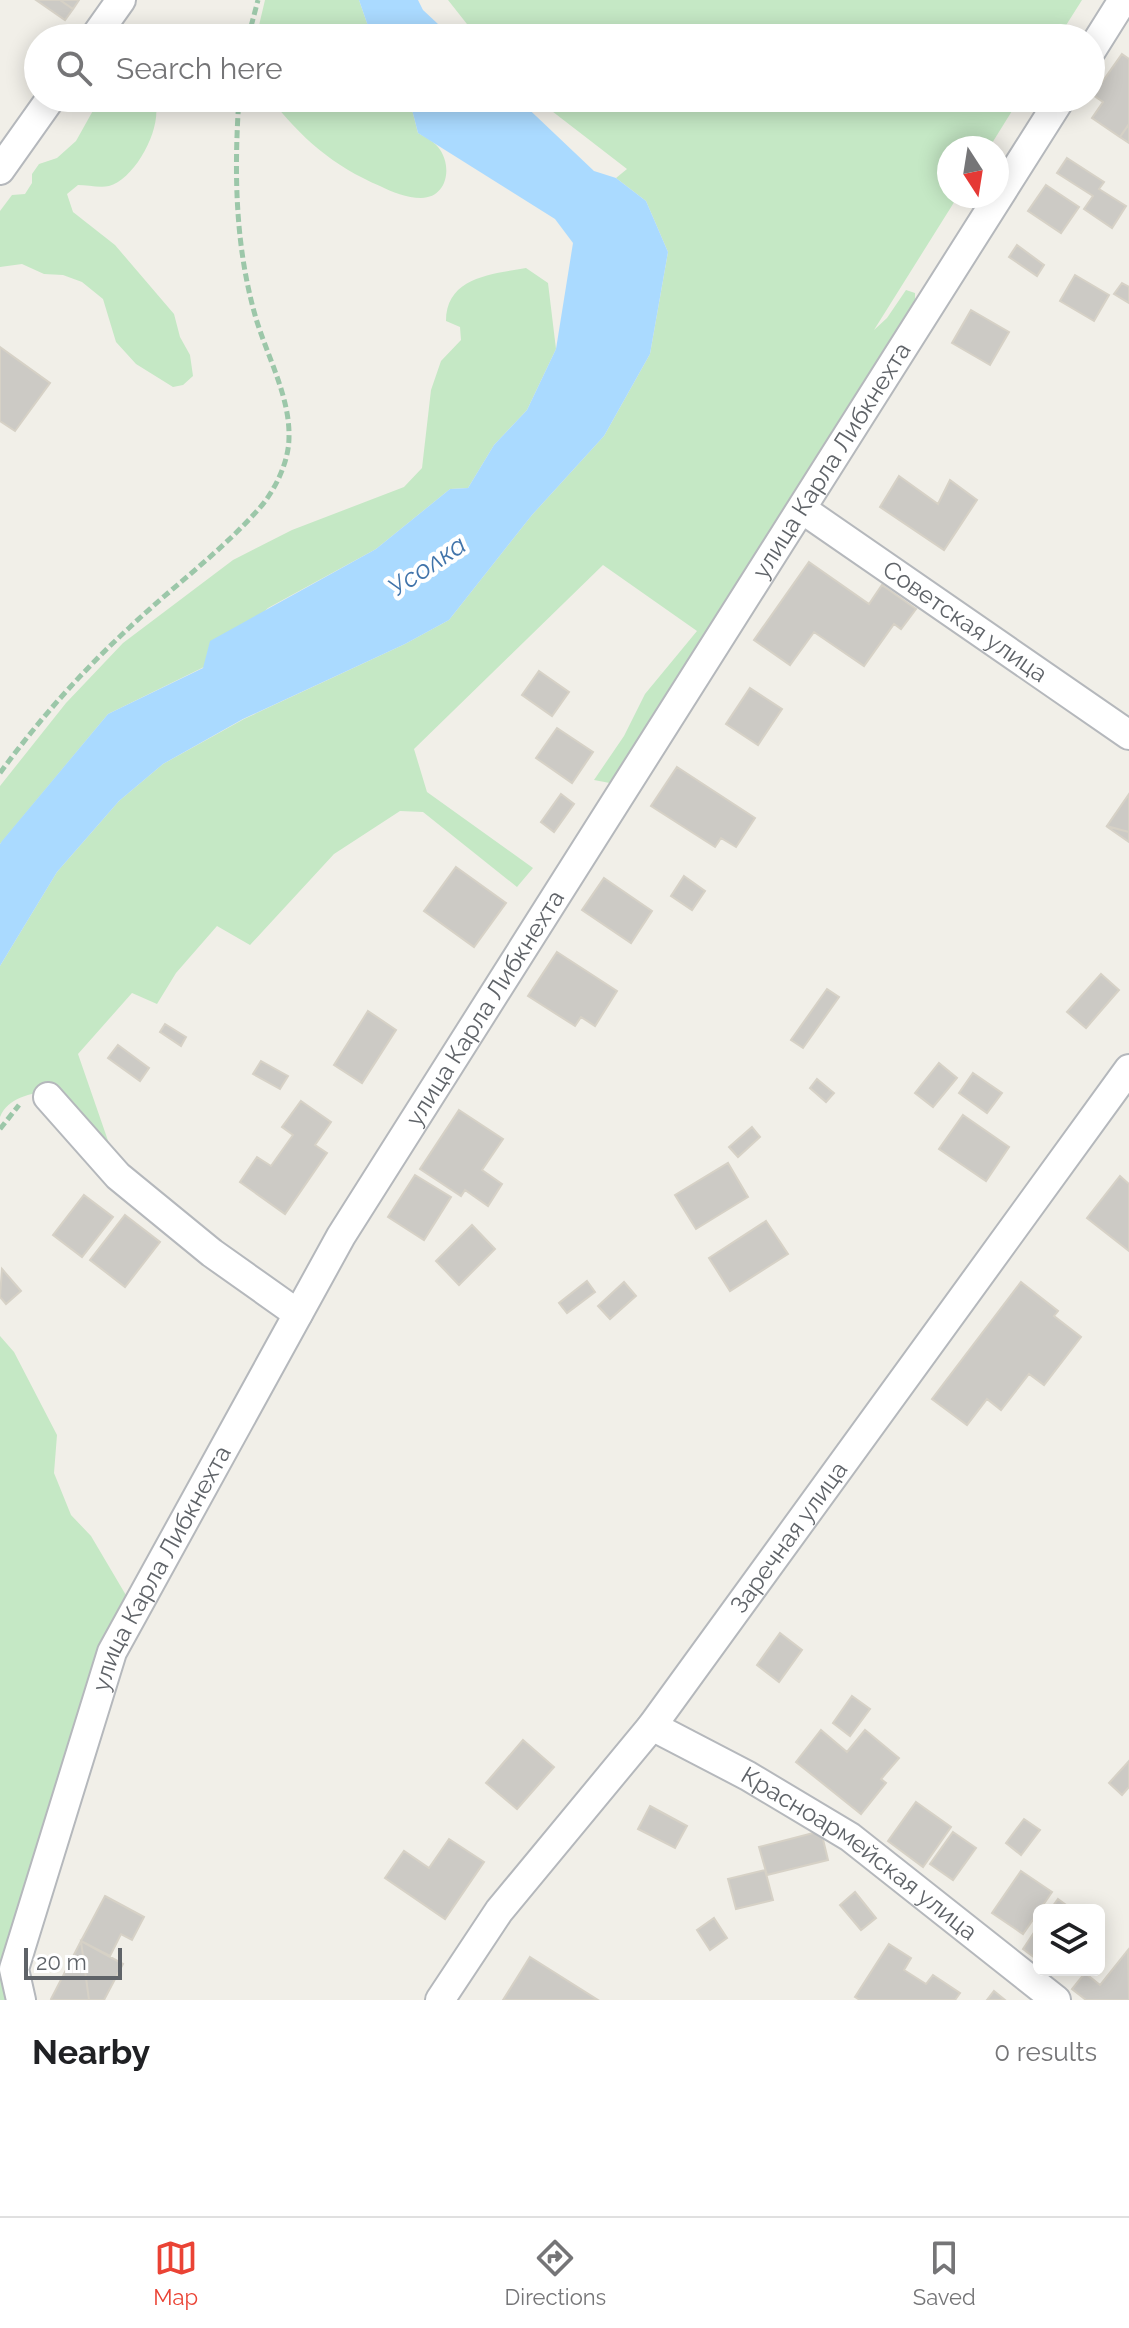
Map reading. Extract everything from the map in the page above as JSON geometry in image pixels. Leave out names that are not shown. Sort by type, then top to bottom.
[{"type":"street","points":[[104,24],[121,0]]},
{"type":"street","points":[[1105,29],[1123,0]]},
{"type":"street","points":[[0,170],[41,112]]},
{"type":"street","name":"улица Карла Либкнехта","points":[[21,2000],[14,1969],[112,1652],[350,1223],[1052,112]]},
{"type":"street","name":"Советская улица","points":[[802,509],[1129,735]]},
{"type":"street","name":"Заречная улица","points":[[440,2000],[499,1911],[652,1726],[1129,1069]]},
{"type":"street","points":[[48,1097],[118,1176],[212,1253],[298,1314]]},
{"type":"street","name":"Красноармейская улица","points":[[652,1726],[748,1776],[850,1837],[1056,2000]]},
{"type":"path","points":[[252,24],[258,0]]},
{"type":"path","points":[[0,773],[61,698],[127,629],[264,503],[285,463],[290,436],[287,418],[254,312],[239,227],[235,170],[238,112]]},
{"type":"green space","points":[[265,0],[359,0],[367,24],[259,24]]},
{"type":"green space","points":[[448,0],[1082,0],[1067,24],[467,24]]},
{"type":"green space","points":[[92,112],[156,112],[146,149],[129,173],[109,186],[78,185],[67,194],[73,212],[115,245],[174,314],[180,337],[190,355],[193,376],[183,385],[173,387],[136,364],[116,342],[103,299],[82,282],[63,275],[44,274],[22,264],[0,267],[0,211],[12,195],[25,194],[39,164],[57,158],[76,141]]},
{"type":"green space","points":[[282,112],[413,112],[418,133],[434,143],[443,154],[446,171],[442,187],[430,197],[421,198],[395,192],[333,160]]},
{"type":"green space","points":[[553,112],[1011,112],[996,136],[937,136],[937,208],[950,208],[874,330],[887,318],[906,290],[915,293],[915,303],[615,784],[594,780],[624,736],[645,694],[697,631],[603,565],[414,749],[427,792],[533,868],[517,887],[423,812],[400,811],[334,854],[250,945],[217,926],[176,973],[157,1004],[132,993],[78,1054],[114,1158],[50,1090],[14,1101],[0,1117],[0,966],[57,872],[119,801],[163,764],[244,719],[405,644],[449,620],[532,515],[604,436],[650,354],[668,252],[646,201],[616,178],[627,169]]},
{"type":"green space","points":[[526,268],[548,283],[556,349],[527,410],[494,445],[468,488],[450,489],[376,549],[268,608],[204,667],[108,714],[0,844],[0,786],[66,703],[123,643],[233,560],[292,530],[404,487],[422,468],[431,390],[441,361],[461,340],[460,327],[446,321],[448,306],[462,286],[473,280]]},
{"type":"green space","points":[[0,1336],[14,1352],[57,1435],[54,1473],[71,1515],[91,1536],[130,1602],[15,2000],[0,2000]]},
{"type":"water","points":[[359,0],[418,0],[423,10],[438,24],[367,24]]},
{"type":"water","name":"Усолка","points":[[413,112],[532,112],[594,171],[616,178],[646,201],[668,252],[650,354],[604,436],[532,515],[449,620],[405,644],[243,719],[163,764],[119,801],[57,872],[0,966],[0,844],[108,714],[203,668],[210,641],[376,549],[450,489],[468,488],[494,445],[527,410],[556,349],[573,243],[555,219],[418,133]]},
{"type":"building","points":[[36,0],[60,0],[73,9],[65,20]]},
{"type":"building","points":[[60,0],[79,0],[73,9]]},
{"type":"building","points":[[1122,54],[1129,59],[1129,124],[1120,137],[1092,118],[1096,112],[1105,112],[1105,78]]},
{"type":"building","points":[[1129,124],[1129,143],[1120,137]]},
{"type":"building","points":[[1067,158],[1104,182],[1099,189],[1126,206],[1112,228],[1084,209],[1093,196],[1057,173]]},
{"type":"building","points":[[1046,185],[1079,207],[1061,233],[1028,211]]},
{"type":"building","points":[[1017,245],[1044,265],[1037,276],[1009,257]]},
{"type":"building","points":[[1075,275],[1109,295],[1094,321],[1060,301]]},
{"type":"building","points":[[1122,283],[1129,287],[1129,303],[1114,294]]},
{"type":"building","points":[[971,310],[1009,332],[990,365],[952,343]]},
{"type":"building","points":[[0,347],[50,383],[15,431],[0,421]]},
{"type":"building","points":[[899,476],[938,504],[950,480],[977,500],[944,550],[880,507]]},
{"type":"building","points":[[809,562],[869,604],[882,585],[916,609],[901,629],[894,624],[864,666],[814,632],[790,665],[754,640]]},
{"type":"building","points":[[539,671],[569,692],[552,716],[522,695]]},
{"type":"building","points":[[750,688],[782,709],[758,745],[726,724]]},
{"type":"building","points":[[557,728],[593,752],[572,783],[536,758]]},
{"type":"building","points":[[677,767],[755,818],[736,847],[721,838],[715,847],[651,806]]},
{"type":"building","points":[[561,794],[574,804],[554,832],[541,822]]},
{"type":"building","points":[[1129,794],[1129,832],[1107,826]]},
{"type":"building","points":[[1106,826],[1129,832],[1129,842]]},
{"type":"building","points":[[456,867],[506,903],[474,947],[424,911]]},
{"type":"building","points":[[684,876],[705,891],[692,910],[671,896]]},
{"type":"building","points":[[604,878],[652,911],[631,943],[582,910]]},
{"type":"building","points":[[557,952],[617,991],[595,1026],[581,1017],[575,1026],[528,996]]},
{"type":"building","points":[[1101,974],[1119,990],[1086,1028],[1067,1012]]},
{"type":"building","points":[[827,989],[839,997],[803,1048],[791,1040]]},
{"type":"building","points":[[368,1011],[396,1030],[362,1083],[334,1065]]},
{"type":"building","points":[[165,1024],[186,1037],[181,1046],[160,1032]]},
{"type":"building","points":[[118,1045],[149,1068],[140,1081],[108,1058]]},
{"type":"building","points":[[261,1061],[288,1076],[280,1089],[253,1074]]},
{"type":"building","points":[[939,1063],[957,1078],[933,1107],[915,1093]]},
{"type":"building","points":[[973,1073],[1002,1093],[987,1113],[959,1093]]},
{"type":"building","points":[[817,1079],[834,1093],[826,1102],[810,1088]]},
{"type":"building","points":[[301,1101],[331,1122],[315,1145],[327,1153],[285,1214],[240,1182],[257,1157],[271,1166],[293,1135],[282,1127]]},
{"type":"building","points":[[459,1110],[503,1139],[482,1170],[502,1184],[488,1206],[465,1190],[461,1196],[420,1169]]},
{"type":"building","points":[[963,1115],[1009,1147],[986,1181],[939,1149]]},
{"type":"building","points":[[752,1127],[760,1137],[738,1157],[729,1147]]},
{"type":"building","points":[[728,1163],[748,1197],[696,1229],[675,1195]]},
{"type":"building","points":[[415,1175],[451,1197],[424,1240],[388,1217]]},
{"type":"building","points":[[1120,1176],[1129,1184],[1129,1251],[1087,1218]]},
{"type":"building","points":[[84,1195],[113,1217],[82,1257],[53,1235]]},
{"type":"building","points":[[125,1215],[160,1242],[125,1287],[90,1260]]},
{"type":"building","points":[[766,1221],[788,1254],[730,1291],[709,1258]]},
{"type":"building","points":[[472,1225],[495,1249],[459,1285],[436,1261]]},
{"type":"building","points":[[2,1269],[21,1291],[6,1304],[0,1297]]},
{"type":"building","points":[[587,1281],[595,1292],[567,1313],[559,1303]]},
{"type":"building","points":[[624,1282],[636,1296],[610,1319],[598,1306]]},
{"type":"building","points":[[1021,1282],[1058,1311],[1054,1316],[1081,1337],[1044,1385],[1029,1374],[1001,1410],[987,1399],[967,1425],[932,1399]]},
{"type":"building","points":[[780,1633],[802,1650],[779,1682],[757,1665]]},
{"type":"building","points":[[852,1696],[870,1709],[850,1736],[833,1723]]},
{"type":"building","points":[[821,1730],[847,1752],[865,1730],[899,1758],[881,1779],[886,1783],[861,1814],[796,1762]]},
{"type":"building","points":[[523,1740],[554,1767],[517,1809],[486,1783]]},
{"type":"building","points":[[1129,1761],[1129,1787],[1122,1795],[1109,1783]]},
{"type":"building","points":[[916,1802],[951,1827],[923,1867],[888,1841]]},
{"type":"building","points":[[650,1806],[687,1826],[675,1848],[638,1829]]},
{"type":"building","points":[[1024,1819],[1040,1830],[1021,1855],[1006,1843]]},
{"type":"building","points":[[821,1831],[828,1860],[767,1875],[759,1847]]},
{"type":"building","points":[[953,1832],[976,1848],[953,1880],[930,1864]]},
{"type":"building","points":[[449,1839],[484,1862],[445,1919],[385,1878],[404,1851],[429,1868]]},
{"type":"building","points":[[765,1870],[773,1900],[736,1909],[728,1879]]},
{"type":"building","points":[[1021,1871],[1052,1892],[1044,1904],[1033,1904],[1033,1920],[1023,1934],[992,1913]]},
{"type":"building","points":[[855,1892],[876,1918],[861,1930],[840,1905]]},
{"type":"building","points":[[105,1896],[144,1917],[132,1940],[121,1934],[110,1956],[81,1941]]},
{"type":"building","points":[[714,1918],[727,1938],[710,1950],[697,1930]]},
{"type":"building","points":[[1033,1934],[1033,1956],[1023,1949]]},
{"type":"building","points":[[81,1941],[123,1964],[104,2000],[89,2000]]},
{"type":"building","points":[[81,1941],[89,2000],[52,2000],[51,1999]]},
{"type":"building","points":[[889,1944],[911,1958],[904,1970],[926,1984],[933,1975],[960,1993],[955,2000],[860,2000],[855,1997]]},
{"type":"building","points":[[1128,1950],[1129,2000],[1086,2000],[1072,1989],[1083,1976],[1089,1976],[1100,1985]]},
{"type":"building","points":[[530,1957],[598,2000],[503,2000]]},
{"type":"building","points":[[994,1991],[1005,2000],[987,2000]]}]
